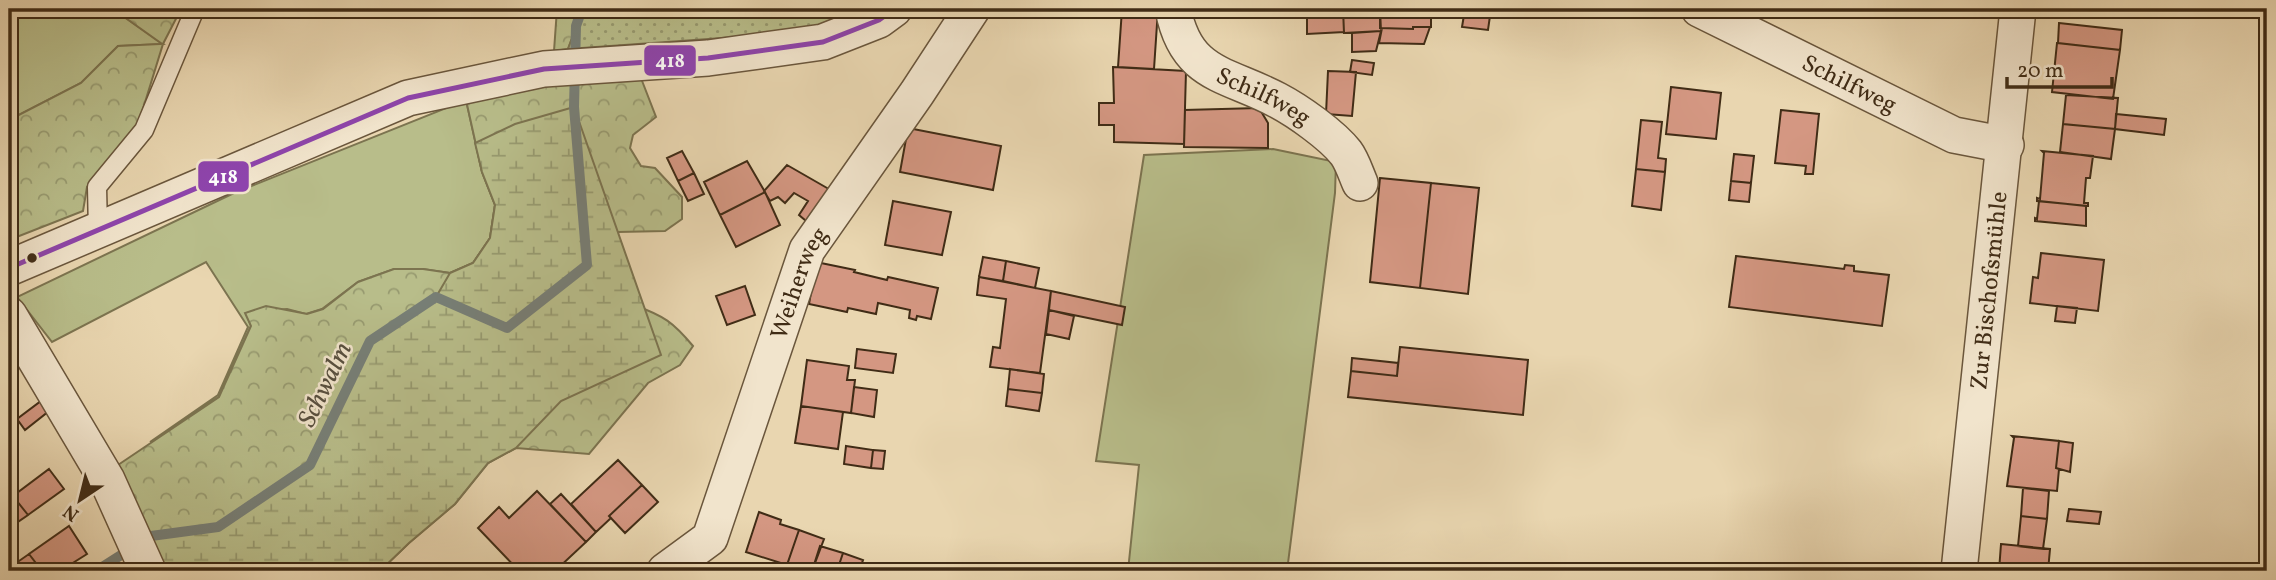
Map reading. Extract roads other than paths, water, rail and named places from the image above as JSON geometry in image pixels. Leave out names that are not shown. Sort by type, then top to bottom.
[{"type":"street","points":[[9,268],[408,98],[544,69],[708,58],[823,41],[879,20],[894,9]]},
{"type":"street","name":"Weiherweg","points":[[665,571],[710,538],[807,250],[972,9]]},
{"type":"street","name":"Schilfweg","points":[[1173,9],[1186,47],[1208,69],[1277,100],[1307,119],[1347,154],[1360,183]]},
{"type":"street","name":"Schilfweg","points":[[1699,9],[1954,135],[2006,145]]},
{"type":"street","name":"Zur Bischofsmühle","points":[[1959,571],[2006,145],[2018,9]]},
{"type":"street","points":[[9,315],[107,480],[140,553]]},
{"type":"lane","points":[[98,230],[97,187],[144,131],[195,9]]},
{"type":"waterway","name":"Schwalm","points":[[96,571],[151,536],[218,527],[310,465],[370,341],[436,297],[507,328],[587,265],[574,107],[576,26],[582,9]]}]
